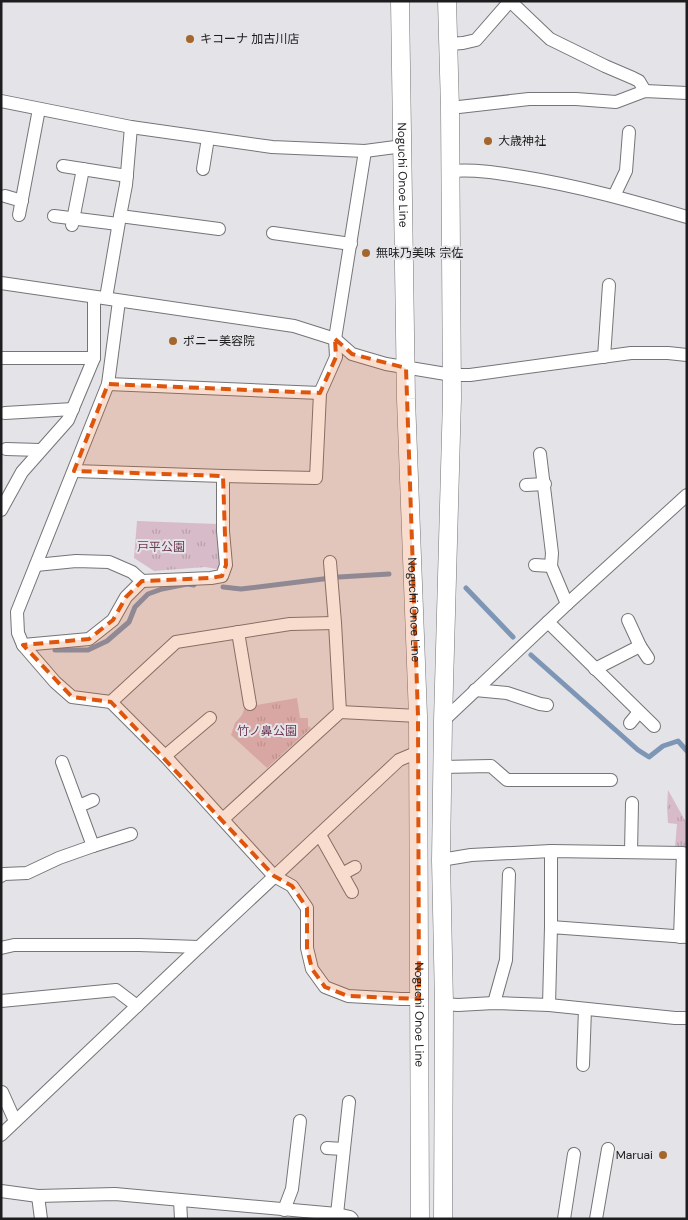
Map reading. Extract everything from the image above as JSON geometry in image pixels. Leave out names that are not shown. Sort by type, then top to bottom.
[{"type":"main road","name":"Noguchi Onoe Line","points":[[400,1],[406,368],[418,716],[420,1219]]},
{"type":"main road","name":"Noguchi Onoe Line","points":[[443,1219],[442,767],[452,417],[450,108],[447,1]]},
{"type":"street","points":[[448,44],[476,40],[510,1],[550,39],[639,81],[645,91]]},
{"type":"street","points":[[450,108],[529,99],[576,99],[616,102],[645,91],[687,93]]},
{"type":"street","points":[[1,101],[131,127],[272,147],[365,151],[403,146]]},
{"type":"street","points":[[19,215],[39,109]]},
{"type":"street","points":[[1,510],[22,472],[68,420],[94,358],[100,298],[126,185],[131,127]]},
{"type":"street","points":[[614,196],[626,171],[629,132]]},
{"type":"street","points":[[203,169],[208,138]]},
{"type":"street","points":[[74,471],[316,478],[320,393],[336,357],[335,338],[365,151]]},
{"type":"street","points":[[63,166],[127,176]]},
{"type":"street","points":[[72,222],[83,169]]},
{"type":"street","points":[[450,171],[468,169],[561,184],[614,196],[687,217]]},
{"type":"street","points":[[5,196],[22,201]]},
{"type":"street","points":[[54,216],[72,222],[119,220],[219,229]]},
{"type":"street","points":[[273,233],[351,244]]},
{"type":"street","points":[[1,283],[294,326],[335,338],[352,354],[386,364],[452,375],[470,375],[640,353],[687,355]]},
{"type":"street","points":[[604,357],[609,285]]},
{"type":"street","points":[[119,301],[108,384],[17,612],[18,633],[24,645],[55,682],[72,697],[111,702],[165,756],[274,876],[292,886],[307,908],[307,948],[312,969],[325,987],[348,996],[419,999]]},
{"type":"street","points":[[1,358],[94,358]]},
{"type":"street","points":[[108,384],[320,393]]},
{"type":"street","points":[[5,414],[72,409]]},
{"type":"street","points":[[6,449],[40,450]]},
{"type":"street","points":[[540,454],[552,553],[551,566],[567,604]]},
{"type":"street","points":[[24,645],[90,639],[113,620],[126,597],[142,581],[222,576],[226,565],[223,531],[223,476]]},
{"type":"street","points":[[526,485],[544,484]]},
{"type":"street","points":[[443,721],[567,604],[687,495]]},
{"type":"street","points":[[36,565],[76,561],[109,562],[132,572],[142,581]]},
{"type":"street","points":[[535,565],[551,566]]},
{"type":"street","points":[[331,567],[340,712]]},
{"type":"street","points":[[628,620],[648,658]]},
{"type":"street","points":[[548,622],[654,726]]},
{"type":"street","points":[[111,702],[176,642],[290,624],[335,623]]},
{"type":"street","points":[[238,632],[250,704]]},
{"type":"street","points":[[595,669],[640,646]]},
{"type":"street","points":[[475,690],[507,693],[548,706]]},
{"type":"street","points":[[222,819],[340,712],[418,716]]},
{"type":"street","points":[[630,723],[640,712]]},
{"type":"street","points":[[165,756],[210,718]]},
{"type":"street","points":[[1,1135],[398,760],[418,752]]},
{"type":"street","points":[[62,762],[93,846]]},
{"type":"street","points":[[442,767],[492,766],[507,780],[611,780]]},
{"type":"street","points":[[78,806],[93,800]]},
{"type":"street","points":[[630,852],[632,803]]},
{"type":"street","points":[[1,876],[4,874],[27,873],[59,858],[131,834]]},
{"type":"street","points":[[320,835],[352,892]]},
{"type":"street","points":[[549,1005],[551,851]]},
{"type":"street","points":[[441,860],[471,854],[551,851],[683,853],[684,937],[550,927]]},
{"type":"street","points":[[342,874],[355,867]]},
{"type":"street","points":[[494,1003],[506,960],[509,874]]},
{"type":"street","points":[[1,948],[14,946],[139,945],[199,947]]},
{"type":"street","points":[[1,1001],[116,990],[137,1006]]},
{"type":"street","points":[[444,1004],[549,1005],[687,1018]]},
{"type":"street","points":[[583,1065],[585,1009]]},
{"type":"street","points":[[2,1092],[15,1121]]},
{"type":"street","points":[[337,1214],[348,1102]]},
{"type":"street","points":[[284,1210],[292,1189],[300,1121]]},
{"type":"street","points":[[327,1148],[343,1149]]},
{"type":"street","points":[[596,1219],[608,1149]]},
{"type":"street","points":[[564,1219],[574,1154]]},
{"type":"street","points":[[1,1191],[38,1196],[115,1194],[337,1214],[350,1216],[352,1219]]},
{"type":"street","points":[[38,1196],[41,1219]]},
{"type":"street","points":[[180,1200],[181,1219]]},
{"type":"highlighted area","points":[[335,339],[352,354],[406,368],[418,716],[419,999],[348,996],[325,987],[312,969],[307,948],[307,908],[292,886],[274,876],[111,702],[72,697],[23,645],[89,639],[113,620],[126,597],[142,581],[222,576],[226,565],[223,476],[74,471],[108,384],[320,393],[336,357]]},
{"type":"green space","name":"戸平公園","points":[[137,521],[217,524],[222,563],[217,569],[205,567],[154,571],[134,558]]},
{"type":"green space","name":"竹ノ鼻公園","points":[[297,698],[300,718],[308,718],[308,726],[311,728],[267,768],[231,735],[235,723],[242,715],[245,707]]},
{"type":"green space","points":[[668,790],[687,824],[687,848],[675,847],[677,824],[668,823]]},
{"type":"waterway","points":[[223,587],[241,589],[339,577],[389,574]]},
{"type":"waterway","points":[[55,650],[88,650],[107,641],[129,622],[135,607],[148,594],[187,584],[194,585]]},
{"type":"waterway","points":[[466,588],[513,637]]},
{"type":"waterway","points":[[531,655],[638,750],[649,757],[663,746],[678,741],[687,751]]},
{"type":"place","name":"キコーナ 加古川店","points":[[190,39]]},
{"type":"place","name":"大歳神社","points":[[488,141]]},
{"type":"place","name":"無味乃美味 宗佐","points":[[366,253]]},
{"type":"place","name":"ポニー美容院","points":[[173,341]]},
{"type":"place","name":"Maruai","points":[[663,1155]]}]
